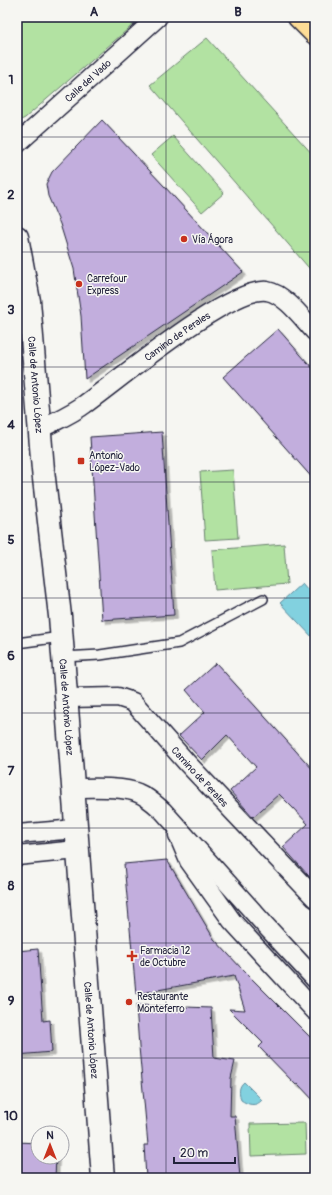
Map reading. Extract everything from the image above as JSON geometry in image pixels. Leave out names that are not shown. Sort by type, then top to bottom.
[{"type":"highway","points":[[299,17],[315,33]]},
{"type":"street","name":"Calle del Vado","points":[[17,144],[158,17]]},
{"type":"street","name":"Calle de Antonio López","points":[[17,237],[29,300],[43,470],[54,559],[103,1178]]},
{"type":"street","name":"Camino de Perales","points":[[40,429],[84,405],[167,342],[210,314],[246,294],[267,291],[284,298],[315,332]]},
{"type":"street","name":"Camino de Perales","points":[[66,698],[118,696],[133,702],[199,776],[315,898]]},
{"type":"street","points":[[73,788],[111,788],[137,792],[152,800],[315,978]]},
{"type":"street","points":[[175,825],[179,840],[189,861],[232,921],[315,1011]]},
{"type":"street","points":[[17,834],[76,829]]},
{"type":"street","points":[[17,856],[77,850]]},
{"type":"lane","points":[[17,643],[62,647],[100,655],[179,643],[262,599]]},
{"type":"green space","points":[[17,17],[142,17],[25,118],[17,122]]},
{"type":"green space","points":[[207,38],[315,157],[315,275],[150,85]]},
{"type":"green space","points":[[173,136],[224,193],[202,212],[151,155]]},
{"type":"green space","points":[[233,470],[238,538],[205,540],[200,472]]},
{"type":"green space","points":[[284,544],[287,584],[215,590],[212,550]]},
{"type":"green space","points":[[305,1123],[306,1154],[251,1156],[250,1124]]},
{"type":"water","points":[[302,583],[315,598],[315,640],[280,603]]},
{"type":"water","points":[[244,1082],[262,1100],[260,1102],[257,1104],[252,1104],[241,1100],[240,1090]]},
{"type":"building","name":"Vía Ágora","points":[[102,120],[243,272],[85,379],[81,316],[74,269],[60,224],[48,196],[46,184],[52,172]]},
{"type":"building","points":[[278,329],[315,371],[315,481],[223,377]]},
{"type":"building","points":[[162,432],[174,615],[102,620],[90,437]]},
{"type":"building","points":[[216,663],[315,772],[315,883],[283,847],[308,824],[279,794],[253,817],[230,791],[256,767],[227,735],[202,760],[179,736],[205,712],[186,690]]},
{"type":"building","points":[[167,860],[214,939],[315,1042],[315,1102],[259,1047],[263,1043],[229,1009],[245,1010],[234,976],[136,994],[124,864]]},
{"type":"building","points":[[38,949],[43,1021],[50,1020],[52,1052],[17,1055],[17,951]]},
{"type":"building","points":[[136,1005],[211,1008],[214,1058],[235,1061],[231,1078],[230,1116],[235,1116],[240,1178],[146,1178],[144,1145],[148,1145]]},
{"type":"building","points":[[17,1142],[30,1143],[30,1165],[56,1165],[55,1178],[17,1178]]},
{"type":"place","name":"Vía Ágora","points":[[184,239]]},
{"type":"place","name":"Carrefour Express","points":[[79,284]]},
{"type":"place","name":"Antonio López-Vado","points":[[81,461]]},
{"type":"place","name":"Farmacia 12 de Octubre","points":[[132,956]]},
{"type":"place","name":"Restaurante Monteferro","points":[[129,1002]]}]
